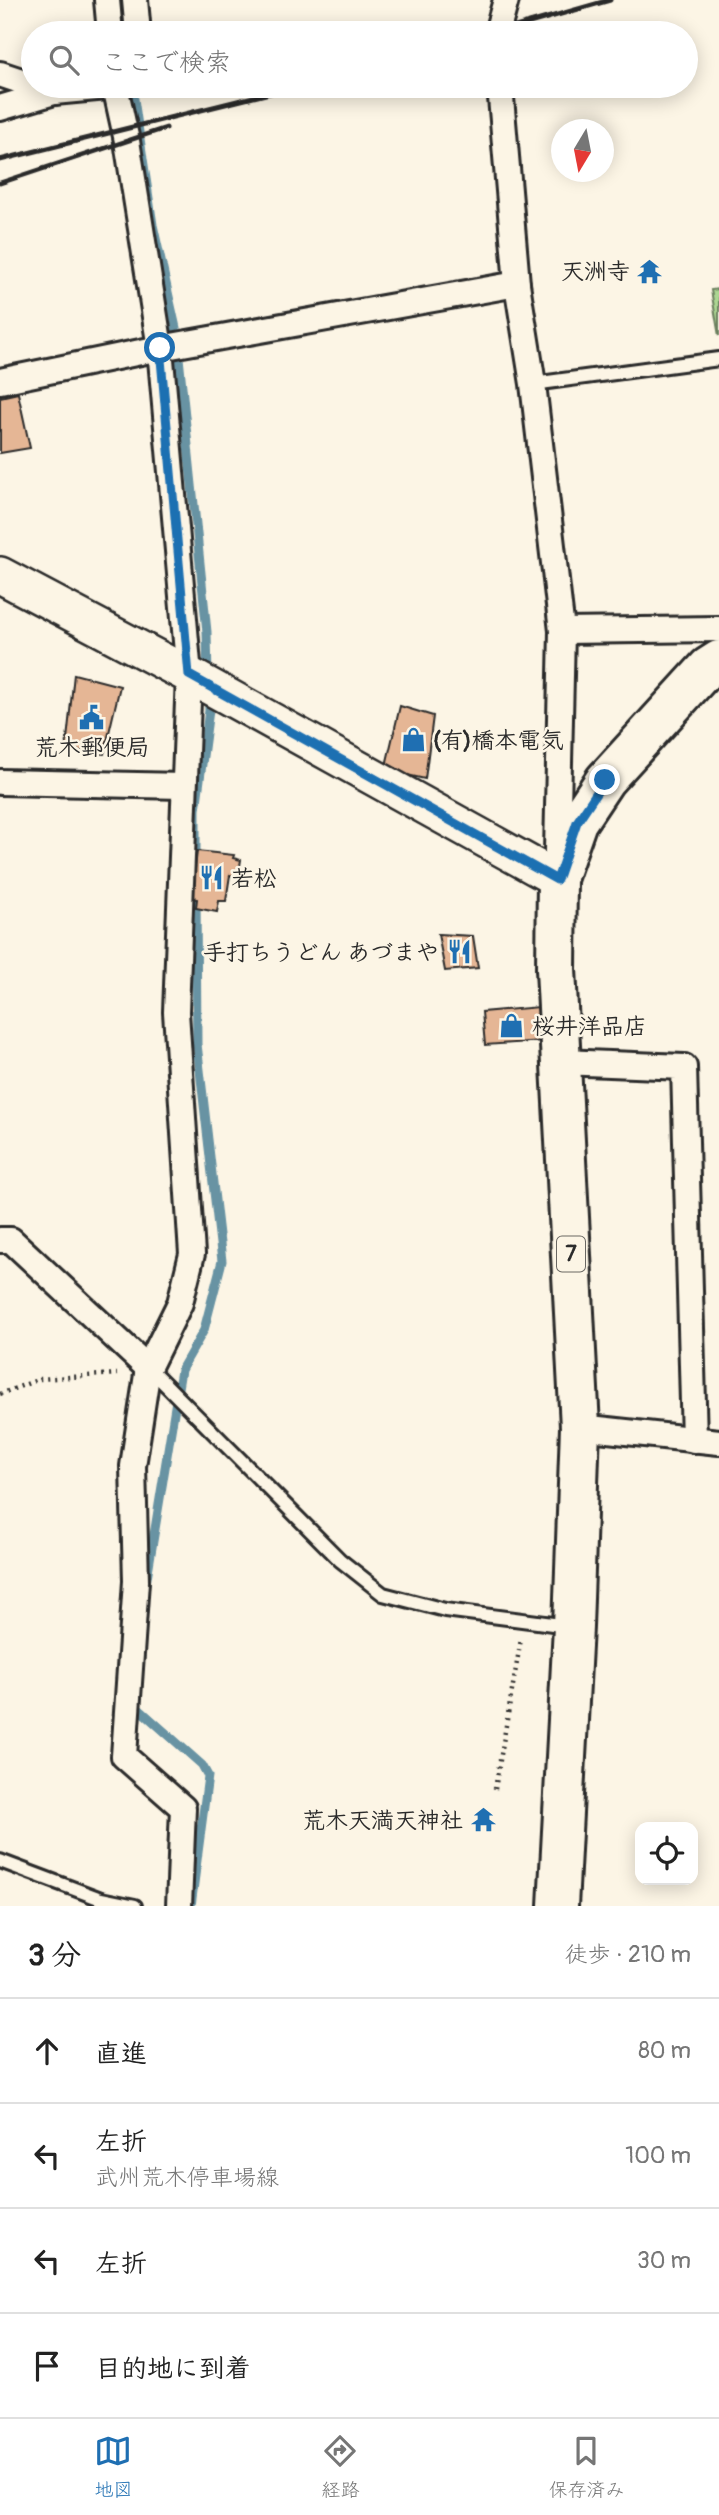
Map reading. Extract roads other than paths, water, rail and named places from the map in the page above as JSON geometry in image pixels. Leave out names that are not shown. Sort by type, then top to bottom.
[{"type":"main road","points":[[0,575],[189,675],[557,880]]},
{"type":"main road","name":"7","points":[[558,1906],[573,1627],[580,1427],[556,969],[557,880],[577,822],[605,780],[708,667],[719,660]]},
{"type":"street","points":[[107,0],[109,21]]},
{"type":"street","points":[[135,0],[137,21]]},
{"type":"street","points":[[500,21],[506,0]]},
{"type":"street","points":[[0,74],[21,81]]},
{"type":"street","points":[[0,108],[21,98]]},
{"type":"street","points":[[118,98],[160,348],[189,675],[176,1012],[192,1254],[180,1303],[148,1368],[133,1466],[136,1581],[124,1756],[183,1808],[179,1906]]},
{"type":"street","points":[[501,98],[517,284],[533,383],[562,631],[557,880]]},
{"type":"street","points":[[0,381],[160,348],[517,284]]},
{"type":"street","points":[[562,631],[719,629]]},
{"type":"street","points":[[0,782],[183,786]]},
{"type":"street","points":[[561,1062],[684,1067],[694,1440]]},
{"type":"street","points":[[0,1240],[12,1240],[148,1368]]},
{"type":"street","points":[[580,1427],[719,1442]]},
{"type":"lane","points":[[533,383],[719,359]]},
{"type":"lane","points":[[148,1368],[340,1560],[383,1594],[444,1610],[573,1627]]},
{"type":"lane","points":[[0,1861],[101,1899],[135,1906]]},
{"type":"waterway","points":[[134,98],[153,225],[176,328],[207,632],[208,677]]},
{"type":"waterway","points":[[196,872],[196,810],[209,710],[208,694]]},
{"type":"waterway","points":[[146,1584],[181,1370],[204,1330],[222,1261],[197,1044],[196,889]]},
{"type":"waterway","points":[[136,1701],[138,1708],[202,1765],[208,1776],[191,1906]]},
{"type":"railway","points":[[536,21],[610,0]]},
{"type":"railway","points":[[0,160],[250,98]]},
{"type":"railway","points":[[0,183],[166,128]]},
{"type":"place","name":"天洲寺","points":[[650,271]]},
{"type":"place","name":"荒木郵便局","points":[[92,717]]},
{"type":"place","name":"(有)橋本電気","points":[[413,740]]},
{"type":"place","name":"若松","points":[[211,878]]},
{"type":"place","name":"手打ちうどん あづまや","points":[[459,952]]},
{"type":"place","name":"桜井洋品店","points":[[512,1026]]},
{"type":"place","name":"荒木天満天神社","points":[[483,1820]]}]
